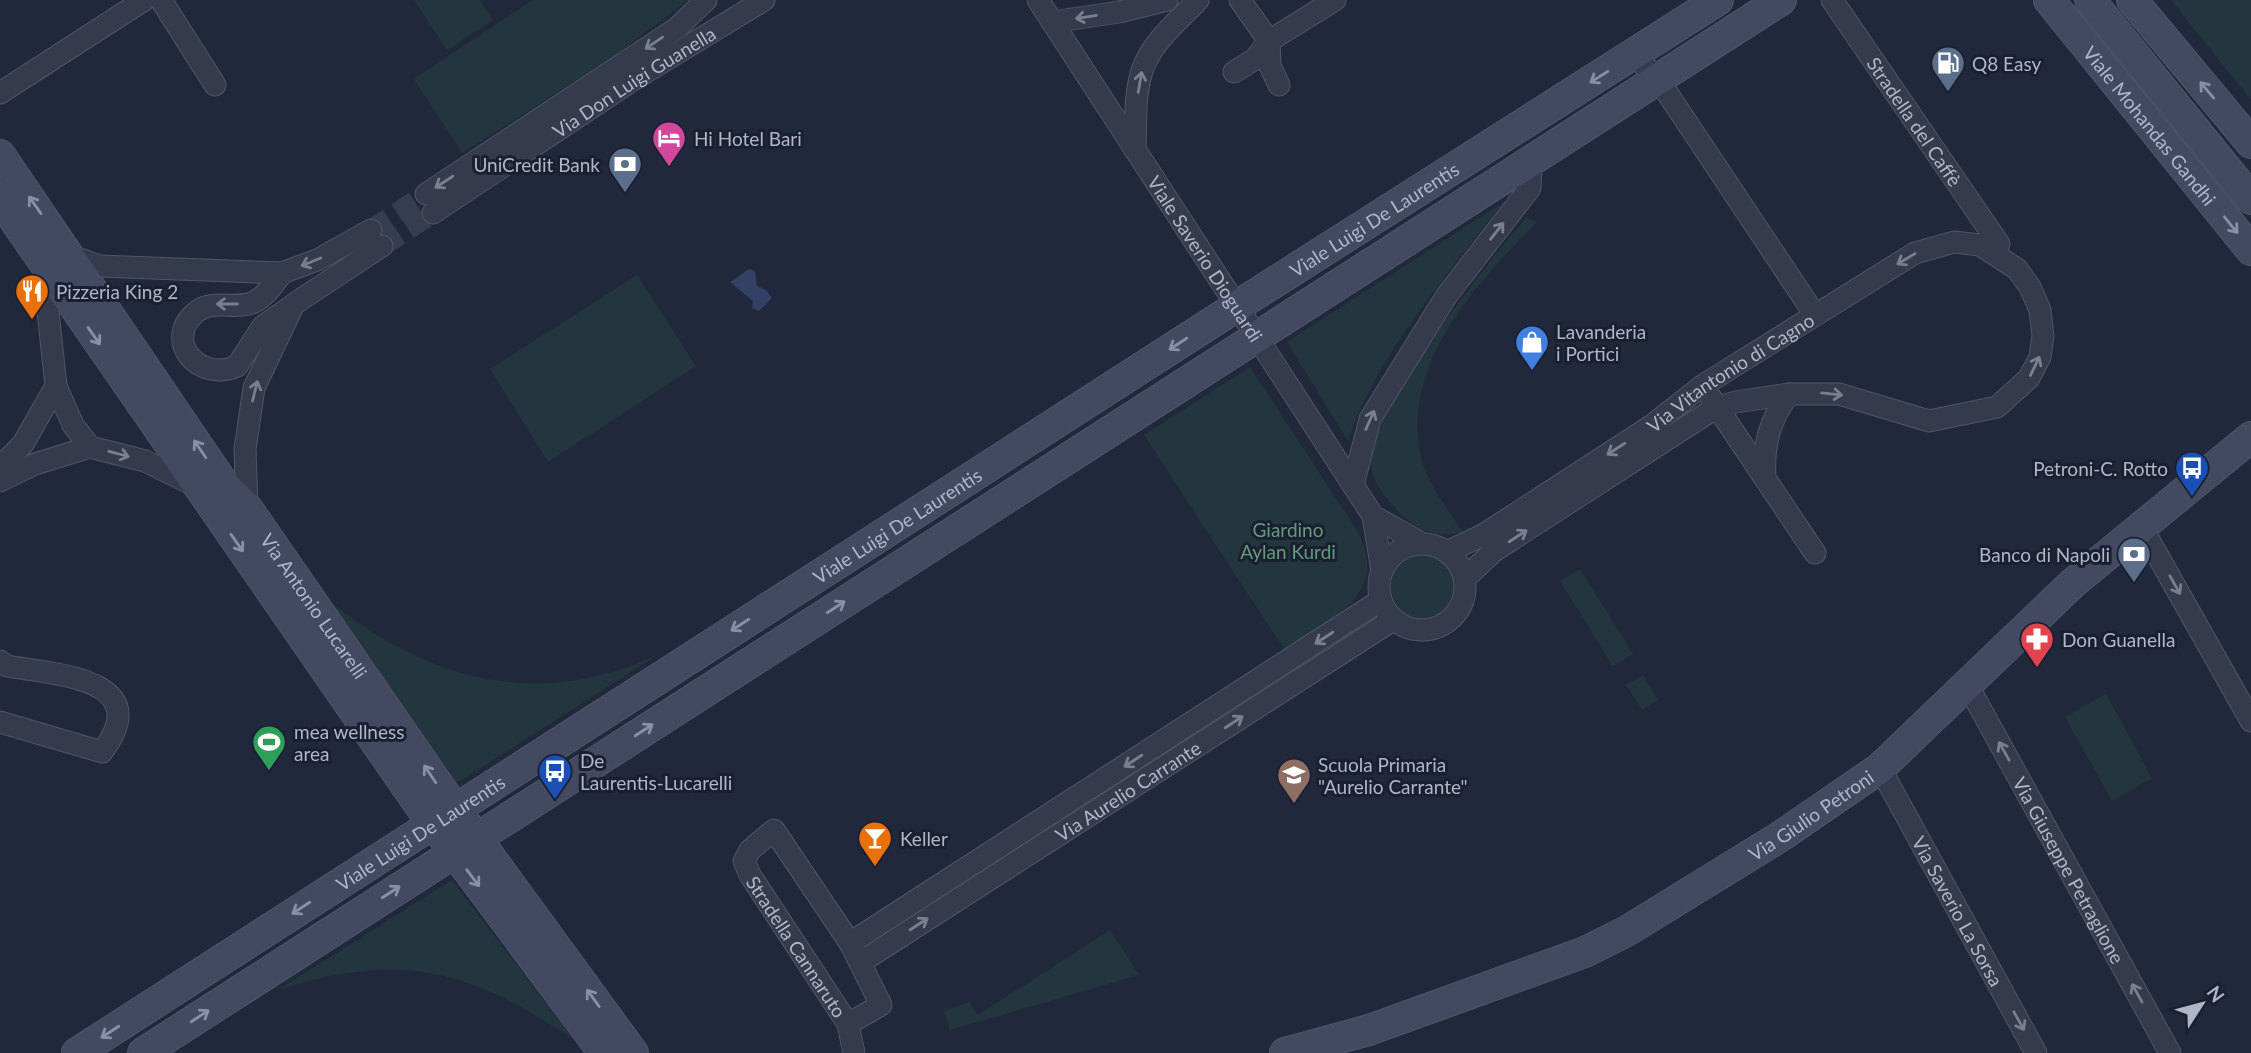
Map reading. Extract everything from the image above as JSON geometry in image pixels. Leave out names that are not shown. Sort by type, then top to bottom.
[{"type":"street","points":[[0,93],[144,0]]},
{"type":"street","points":[[160,0],[215,85]]},
{"type":"street","name":"Via Don Luigi Guanella","points":[[706,0],[677,28],[429,203],[764,0]]},
{"type":"street","name":"Viale Saverio Dioguardi","points":[[1038,0],[1373,516],[1382,571]]},
{"type":"street","points":[[1052,22],[1119,12],[1167,0]]},
{"type":"street","points":[[1135,150],[1143,68],[1166,33],[1198,0]]},
{"type":"street","points":[[1240,0],[1269,41],[1270,66],[1279,85]]},
{"type":"street","points":[[1234,72],[1255,59],[1269,41],[1335,0]]},
{"type":"street","name":"Viale Luigi De Laurentis","points":[[77,1053],[1718,0]]},
{"type":"street","name":"Viale Luigi De Laurentis","points":[[143,1053],[1781,0]]},
{"type":"street","name":"Stradella del Caffè","points":[[1832,0],[1999,244]]},
{"type":"street","name":"Viale Mohandas Gandhi","points":[[2049,0],[2251,250]]},
{"type":"street","points":[[2094,4],[2133,2],[2251,143]]},
{"type":"street","name":"Viale Mohandas Gandhi","points":[[2094,4],[2251,199]]},
{"type":"street","name":"Via Vitantonio di Cagno","points":[[1447,552],[1483,535],[1651,426],[1702,386],[1815,315],[1658,79],[1634,55]]},
{"type":"street","points":[[1353,485],[1370,419],[1447,295],[1530,188],[1531,163],[1513,132]]},
{"type":"street","name":"Via Antonio Lucarelli","points":[[0,155],[59,263],[211,487],[444,816],[604,1053]]},
{"type":"street","name":"Via Antonio Lucarelli","points":[[0,199],[59,263]]},
{"type":"street","points":[[90,447],[73,425],[56,386],[48,312],[59,263],[282,273],[376,238],[263,326],[237,366],[216,372],[195,364],[188,356],[183,335],[193,315],[212,304],[251,303],[266,294],[282,273]]},
{"type":"street","points":[[1717,407],[1789,394],[1839,394],[1860,398],[1919,421],[1954,418],[1997,407],[2029,378],[2040,357],[2043,336],[2040,310],[2030,287],[2017,269],[1980,245],[1954,242],[1915,253],[1815,315]]},
{"type":"street","points":[[247,508],[245,449],[254,388],[294,304]]},
{"type":"street","points":[[0,467],[23,444],[56,386]]},
{"type":"street","points":[[1702,386],[1815,553]]},
{"type":"street","points":[[1765,479],[1766,440],[1772,419],[1789,394]]},
{"type":"street","name":"Via Vitantonio di Cagno","points":[[1465,578],[1494,551],[1717,407]]},
{"type":"street","name":"Via Giulio Petroni","points":[[1285,1053],[1369,1030],[1585,952],[1628,931],[1704,884],[1880,768],[1968,686],[2031,622],[2141,526],[2251,437]]},
{"type":"street","points":[[23,444],[27,456],[35,464]]},
{"type":"street","points":[[0,481],[35,464],[90,447],[145,461],[211,487]]},
{"type":"street","name":"Via Antonio Lucarelli","points":[[211,487],[247,508],[444,816]]},
{"type":"street","name":"Viale Saverio Dioguardi","points":[[1373,516],[1423,544]]},
{"type":"street","points":[[2141,526],[2251,721]]},
{"type":"street","points":[[1423,544],[1447,552],[1455,559],[1465,578],[1462,605],[1444,625],[1418,631],[1393,620],[1381,600],[1379,585],[1382,571],[1396,552],[1423,544]]},
{"type":"street","name":"Via Aurelio Carrante","points":[[850,943],[1381,600]]},
{"type":"street","name":"Via Aurelio Carrante","points":[[861,962],[1393,620]]},
{"type":"street","points":[[0,662],[7,666],[74,675],[97,683],[115,704],[118,718],[112,739],[102,752],[0,722]]},
{"type":"street","name":"Via Giuseppe Petraglione","points":[[1968,686],[2170,1053]]},
{"type":"street","name":"Via Saverio La Sorsa","points":[[1880,768],[2036,1053]]},
{"type":"street","name":"Stradella Cannaruto","points":[[848,1024],[881,1005],[850,943],[774,830],[750,850],[744,861],[750,875],[848,1024],[854,1053]]},
{"type":"street","name":"Via Antonio Lucarelli","points":[[464,845],[633,1053]]},
{"type":"green space","points":[[414,0],[480,0],[493,20],[447,50]]},
{"type":"green space","points":[[533,0],[688,0],[610,59],[462,153],[414,79]]},
{"type":"green space","points":[[2171,0],[2251,0],[2251,100]]},
{"type":"green space","points":[[1504,202],[1438,286],[1395,347],[1360,410],[1348,441],[1287,342]]},
{"type":"green space","points":[[1526,218],[1537,222],[1491,270],[1450,325],[1434,355],[1423,386],[1418,418],[1423,463],[1437,494],[1463,532],[1444,534],[1427,531],[1404,517],[1377,483],[1371,465],[1375,441],[1409,374],[1434,337]]},
{"type":"green space","points":[[637,275],[696,366],[548,462],[490,369]]},
{"type":"green space","name":"Giardino Aylan Kurdi","points":[[1250,367],[1358,532],[1366,554],[1367,573],[1361,589],[1350,604],[1284,649],[1144,435]]},
{"type":"green space","points":[[1422,552],[1447,562],[1457,587],[1447,612],[1422,622],[1397,612],[1387,587],[1397,562]]},
{"type":"green space","points":[[1580,569],[1633,654],[1613,666],[1560,581]]},
{"type":"green space","points":[[333,604],[371,631],[409,653],[449,669],[489,679],[530,683],[572,681],[615,671],[659,654],[457,783]]},
{"type":"green space","points":[[1643,675],[1658,700],[1642,710],[1626,685]]},
{"type":"green space","points":[[2106,694],[2152,778],[2112,801],[2065,717]]},
{"type":"green space","points":[[452,880],[573,1039],[500,996],[466,982],[432,974],[398,970],[361,971],[321,978],[278,990]]},
{"type":"green space","points":[[1110,930],[1139,975],[950,1030],[944,1011],[969,1002],[978,1015]]},
{"type":"water","points":[[749,269],[755,271],[757,286],[766,290],[772,298],[759,311],[752,308],[753,301],[730,282]]},
{"type":"tunnel","points":[[371,230],[426,194]]},
{"type":"tunnel","points":[[382,246],[433,213]]},
{"type":"place","name":"Q8 Easy","points":[[1948,93]]},
{"type":"place","name":"Hi Hotel Bari","points":[[669,168]]},
{"type":"place","name":"UniCredit Bank","points":[[625,194]]},
{"type":"place","name":"Pizzeria King 2","points":[[32,321]]},
{"type":"place","name":"Lavanderia i Portici","points":[[1532,372]]},
{"type":"place","name":"Petroni-C. Rotto","points":[[2192,498]]},
{"type":"place","name":"Banco di Napoli","points":[[2134,584]]},
{"type":"place","name":"Don Guanella","points":[[2037,669]]},
{"type":"place","name":"mea wellness area","points":[[269,772]]},
{"type":"place","name":"De Laurentis-Lucarelli","points":[[555,801]]},
{"type":"place","name":"Scuola Primaria \"Aurelio Carrante\"","points":[[1294,805]]},
{"type":"place","name":"Keller","points":[[875,868]]}]
